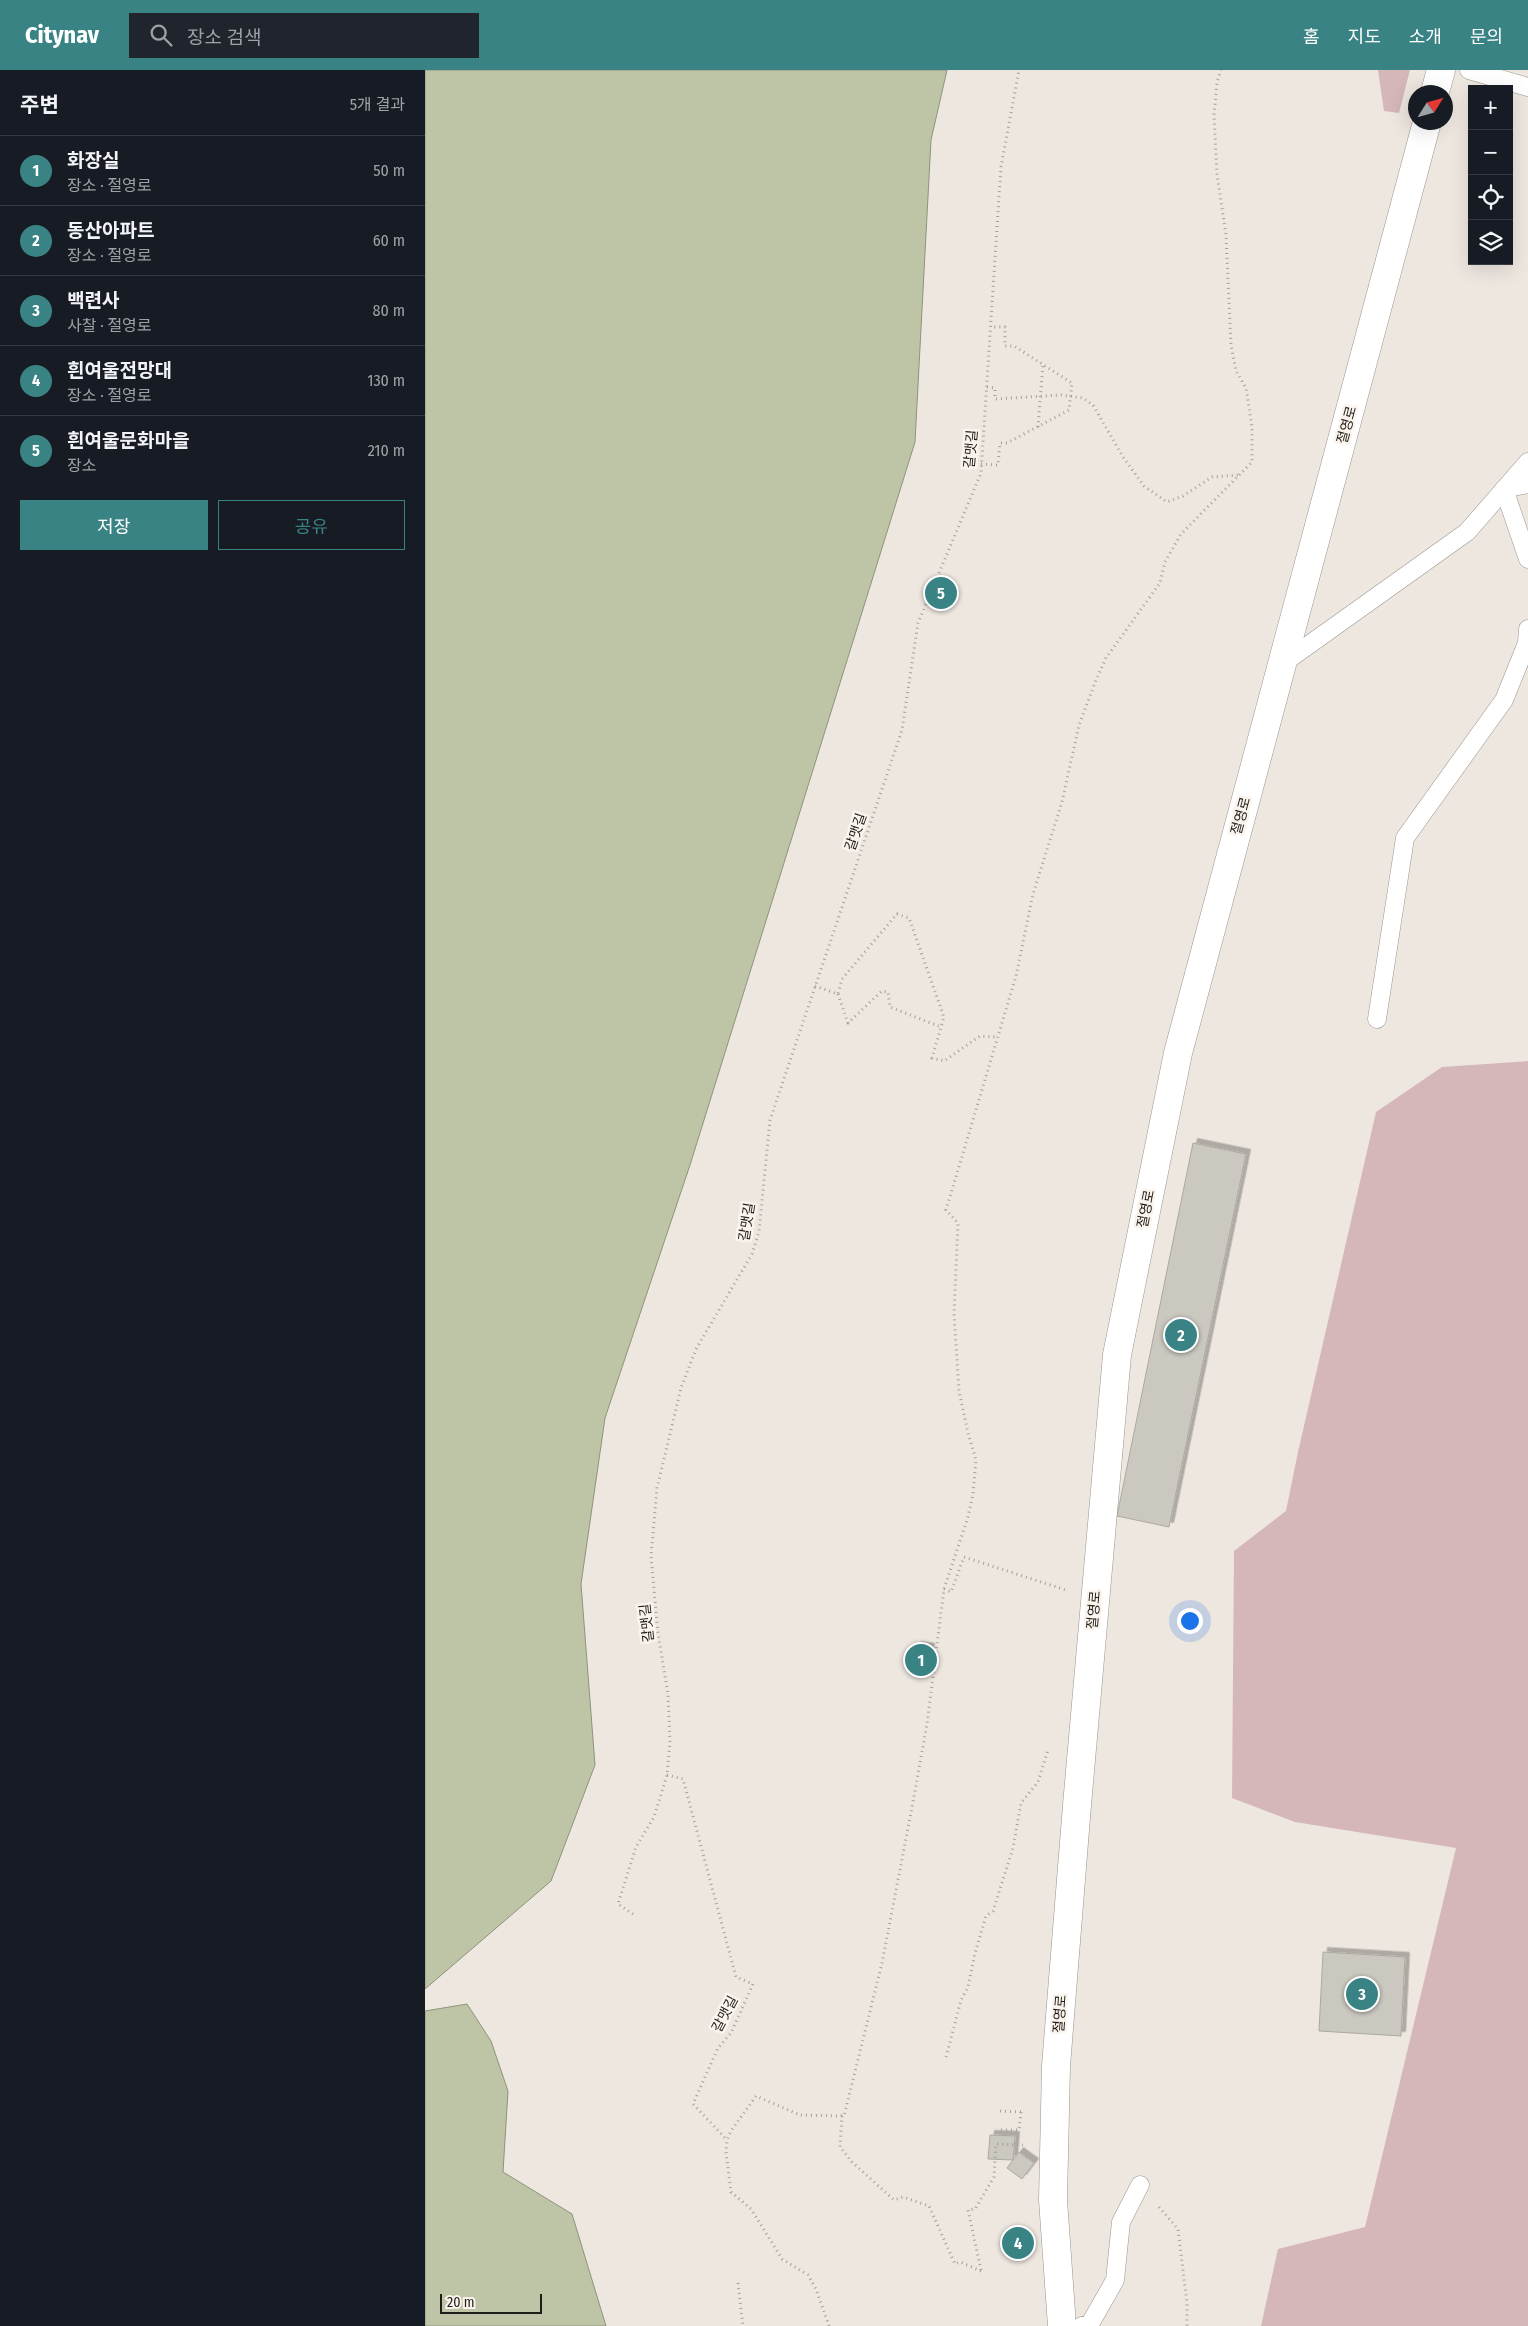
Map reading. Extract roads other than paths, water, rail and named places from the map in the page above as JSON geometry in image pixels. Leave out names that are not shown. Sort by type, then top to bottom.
[{"type":"main road","points":[[1437,85],[1441,70]]},
{"type":"main road","name":"절영로","points":[[1063,2326],[1053,2200],[1056,2066],[1081,1754],[1117,1355],[1178,1053],[1425,130]]},
{"type":"lane","points":[[1469,70],[1528,86]]},
{"type":"lane","points":[[1282,664],[1467,532],[1528,462]]},
{"type":"lane","points":[[1504,489],[1528,484]]},
{"type":"lane","points":[[1504,489],[1528,559]]},
{"type":"lane","points":[[1377,1019],[1405,838],[1504,700],[1527,643],[1528,629]]},
{"type":"lane","points":[[1082,2326],[1090,2324],[1115,2280],[1121,2222],[1140,2185]]},
{"type":"place","name":"흰여울문화마을","points":[[941,593]]},
{"type":"place","name":"동산아파트","points":[[1181,1335]]},
{"type":"place","name":"화장실","points":[[921,1660]]},
{"type":"place","name":"백련사","points":[[1362,1994]]},
{"type":"place","name":"흰여울전망대","points":[[1018,2243]]}]
